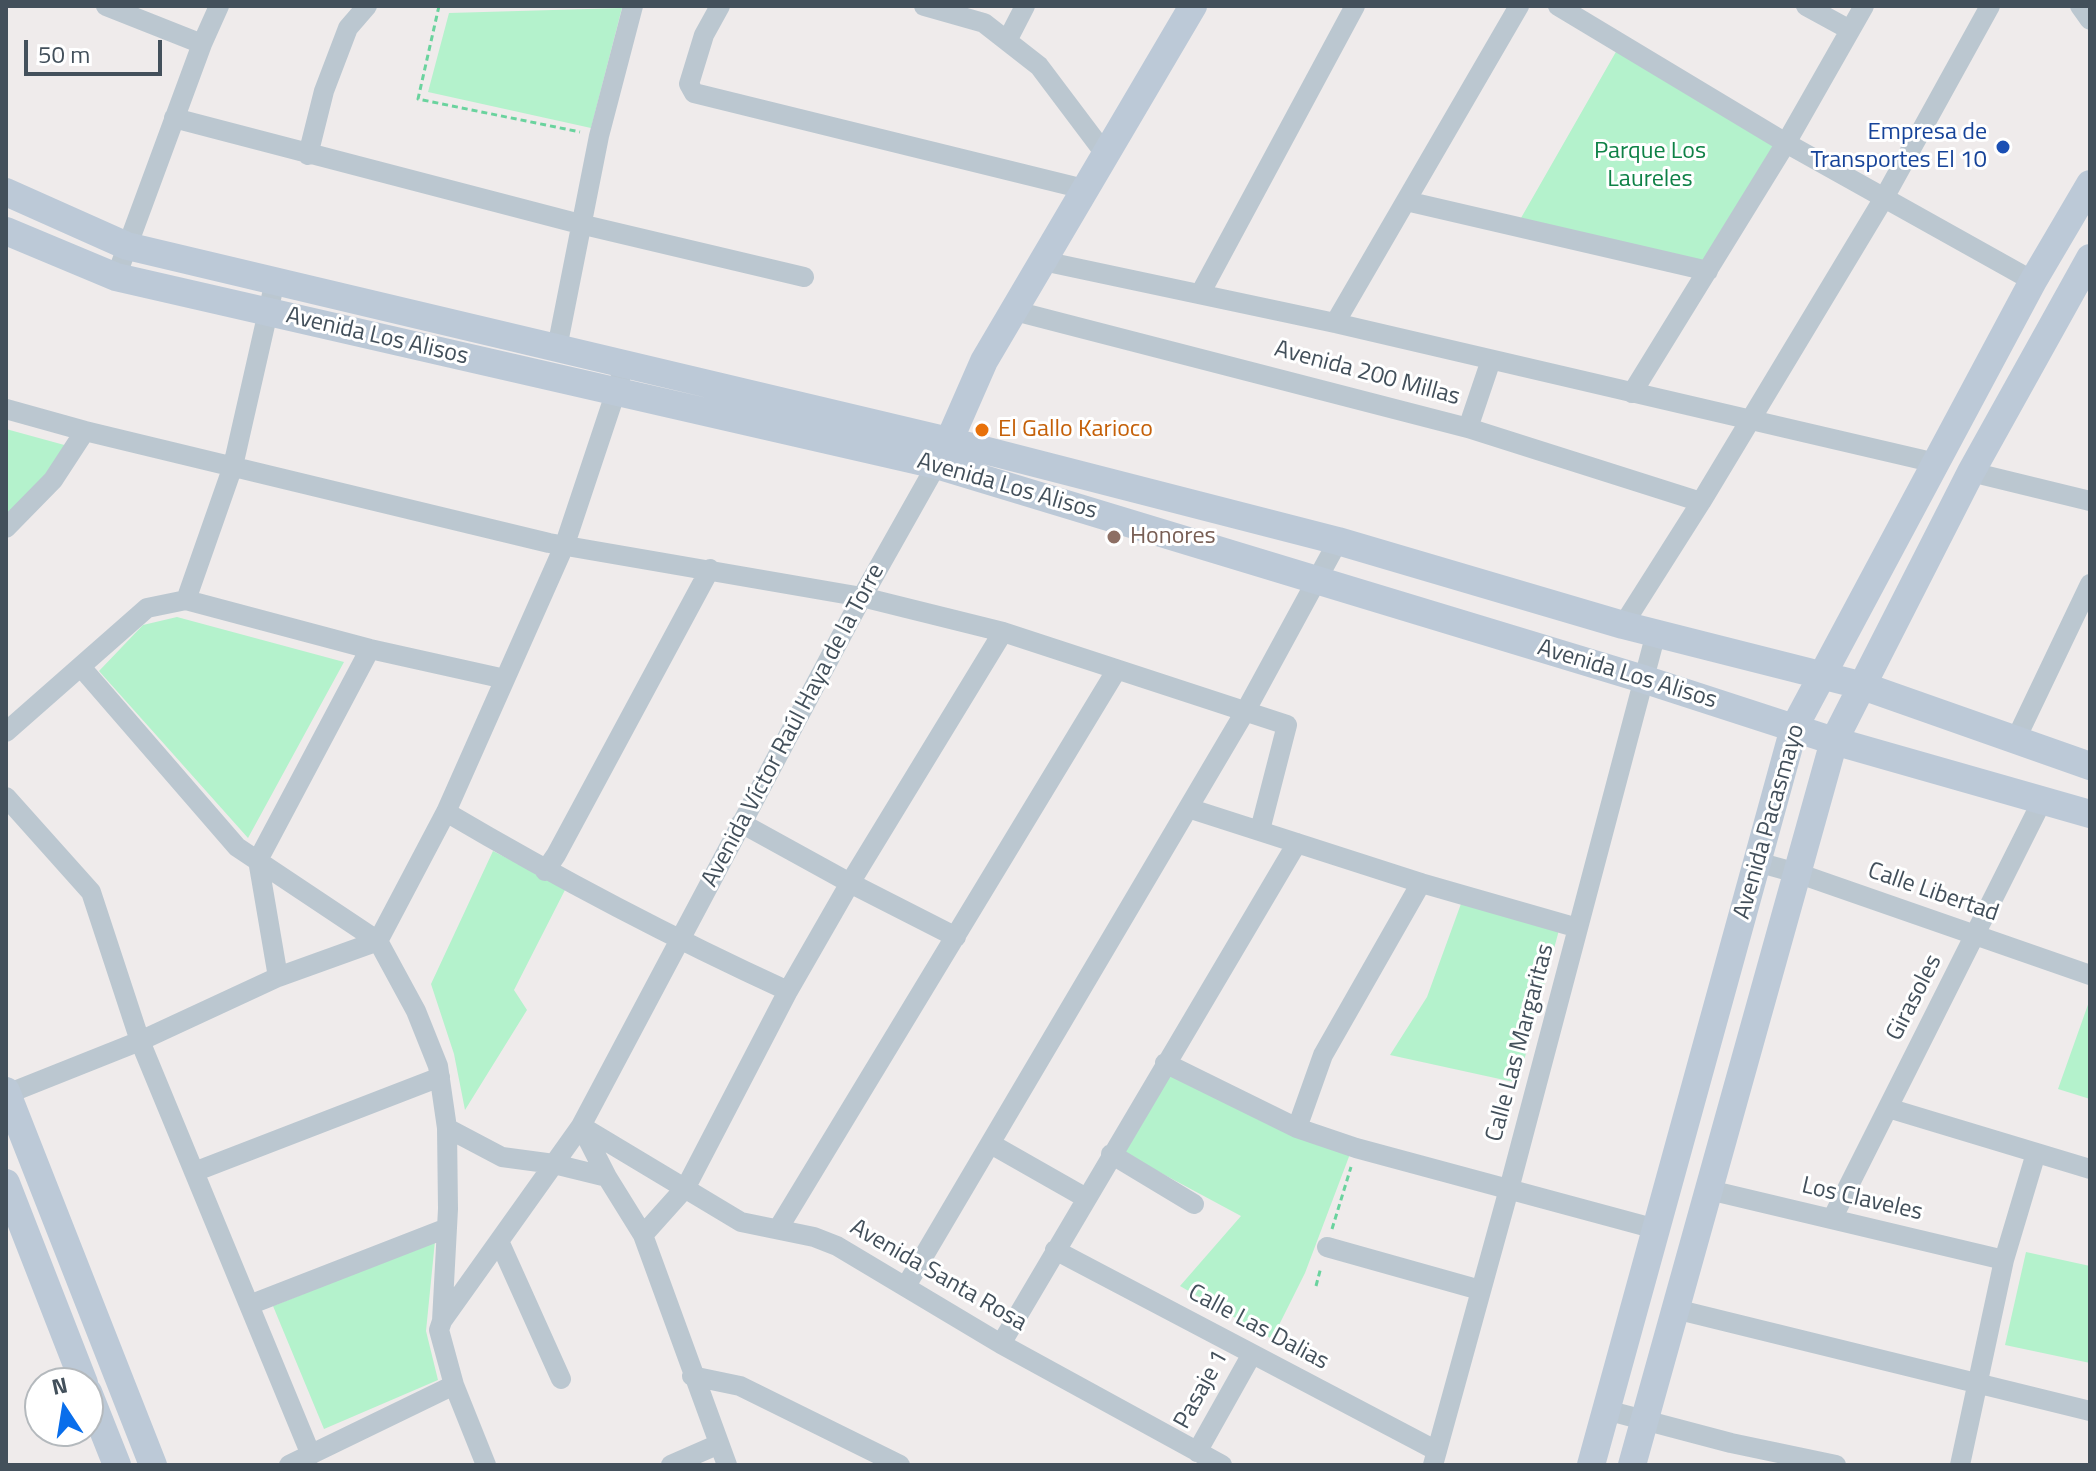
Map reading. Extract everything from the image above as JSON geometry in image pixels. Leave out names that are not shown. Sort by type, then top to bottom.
[{"type":"street","points":[[106,6],[202,44]]},
{"type":"street","points":[[116,277],[219,6]]},
{"type":"street","points":[[308,155],[324,91],[348,28],[367,6]]},
{"type":"street","points":[[557,348],[599,136],[633,6]]},
{"type":"street","points":[[720,6],[704,35],[689,84],[694,93],[1084,189]]},
{"type":"street","points":[[924,6],[984,23],[1039,66],[1106,155]]},
{"type":"street","points":[[1007,41],[1025,6]]},
{"type":"street","name":"Avenida Víctor Raúl Haya de la Torre","points":[[442,1321],[581,1126],[862,597],[943,453],[984,361],[1193,6]]},
{"type":"street","points":[[1200,294],[1355,6]]},
{"type":"street","points":[[1335,323],[1519,6]]},
{"type":"street","points":[[1558,6],[1786,143],[2033,281]]},
{"type":"street","points":[[1806,6],[1850,30]]},
{"type":"street","points":[[1632,393],[1786,143],[1864,6]]},
{"type":"street","points":[[1623,625],[1701,502],[1884,198],[1990,6]]},
{"type":"street","points":[[2080,6],[2090,20]]},
{"type":"street","points":[[174,118],[580,224],[804,277]]},
{"type":"street","name":"Avenida Los Alisos","points":[[6,192],[127,246],[625,364],[943,453],[1317,580],[1643,679],[1834,741],[2090,814]]},
{"type":"street","name":"Avenida Pacasmayo","points":[[1591,1465],[1794,728],[2033,281],[2087,197]]},
{"type":"street","points":[[1406,201],[1708,271]]},
{"type":"street","name":"Avenida Los Alisos","points":[[6,231],[116,277],[616,391],[943,453],[1338,541],[1623,625],[1860,685],[2090,766]]},
{"type":"street","name":"Avenida Pacasmayo","points":[[1632,1465],[1834,741],[1971,472],[2090,258]]},
{"type":"street","points":[[1043,261],[1335,323],[1936,463]]},
{"type":"street","points":[[186,600],[233,466],[275,281]]},
{"type":"street","name":"Avenida 200 Millas","points":[[1015,311],[1468,428],[1701,502]]},
{"type":"street","points":[[1468,428],[1491,360]]},
{"type":"street","points":[[153,1465],[6,1093],[140,1041],[278,977],[378,941],[446,812],[565,544],[625,364]]},
{"type":"street","points":[[6,409],[85,431],[549,543],[862,597],[1003,632],[1116,671],[1246,710],[1287,725],[1260,830]]},
{"type":"street","points":[[6,528],[53,480],[85,431]]},
{"type":"street","points":[[1971,472],[2090,501]]},
{"type":"street","points":[[906,1286],[1246,710],[1338,541]]},
{"type":"street","points":[[545,871],[710,569]]},
{"type":"street","points":[[2015,741],[2082,616],[2090,584]]},
{"type":"street","points":[[6,732],[147,608],[186,600],[370,649],[505,679]]},
{"type":"street","points":[[643,1235],[686,1187],[788,991],[1003,632]]},
{"type":"street","name":"Calle Las Margaritas","points":[[1435,1458],[1656,633]]},
{"type":"street","points":[[278,977],[258,860],[370,649]]},
{"type":"street","points":[[81,667],[237,847],[378,941],[416,1011],[440,1077],[447,1128],[447,1228],[439,1330],[454,1385],[486,1465]]},
{"type":"street","points":[[778,1229],[1116,671]]},
{"type":"street","points":[[6,797],[91,892],[140,1041],[311,1455]]},
{"type":"street","name":"Girasoles","points":[[1832,1219],[2043,799]]},
{"type":"street","points":[[1188,808],[1421,883],[1578,928]]},
{"type":"street","points":[[446,812],[545,871],[679,941],[788,991]]},
{"type":"street","points":[[741,823],[956,937]]},
{"type":"street","points":[[1001,1344],[1297,843]]},
{"type":"street","name":"Calle Libertad","points":[[1757,862],[1797,873],[2090,975]]},
{"type":"street","points":[[1297,1128],[1323,1055],[1421,883]]},
{"type":"street","points":[[1165,1063],[1297,1128],[1356,1148],[1656,1229]]},
{"type":"street","points":[[194,1172],[440,1077]]},
{"type":"street","points":[[1888,1108],[2090,1169]]},
{"type":"street","points":[[581,1126],[607,1177],[643,1235],[727,1465]]},
{"type":"street","name":"Avenida Santa Rosa","points":[[581,1126],[741,1222],[837,1246],[1001,1344],[1222,1465]]},
{"type":"street","points":[[447,1128],[502,1157],[554,1164],[607,1177]]},
{"type":"street","points":[[991,1144],[1086,1198]]},
{"type":"street","points":[[1960,1465],[2004,1260],[2036,1153]]},
{"type":"street","points":[[1111,1154],[1194,1204]]},
{"type":"street","points":[[6,1183],[78,1367]]},
{"type":"street","name":"Los Claveles","points":[[1709,1190],[2004,1260]]},
{"type":"street","points":[[249,1305],[447,1228]]},
{"type":"street","points":[[499,1241],[561,1379]]},
{"type":"street","points":[[1327,1247],[1480,1290]]},
{"type":"street","name":"Calle Las Dalias","points":[[1055,1250],[1252,1354],[1435,1458]]},
{"type":"street","points":[[1675,1309],[2090,1411]]},
{"type":"street","name":"Pasaje 1","points":[[1197,1452],[1252,1354]]},
{"type":"street","points":[[692,1376],[740,1386],[880,1459],[900,1465]]},
{"type":"street","points":[[289,1465],[454,1385]]},
{"type":"street","points":[[1606,1410],[1731,1443],[1836,1465]]},
{"type":"street","points":[[104,1432],[117,1465]]},
{"type":"street","points":[[1730,1465],[1731,1443]]},
{"type":"street","points":[[671,1465],[719,1444]]},
{"type":"path","points":[[439,6],[418,99],[599,136]]},
{"type":"path","points":[[1316,1286],[1356,1148]]},
{"type":"green space","points":[[622,8],[591,128],[428,92],[449,13]]},
{"type":"green space","name":"Parque Los Laureles","points":[[1617,50],[1777,145],[1704,264],[1521,218]]},
{"type":"green space","points":[[6,429],[68,446],[41,482],[6,515]]},
{"type":"green space","points":[[177,617],[344,662],[248,838],[99,671],[143,625]]},
{"type":"green space","points":[[493,851],[566,888],[514,990],[527,1010],[465,1110],[454,1054],[431,984]]},
{"type":"green space","points":[[1462,901],[1559,930],[1518,1083],[1390,1055],[1427,997]]},
{"type":"green space","points":[[2090,999],[2090,1099],[2058,1089]]},
{"type":"green space","points":[[1164,1073],[1350,1154],[1305,1273],[1272,1339],[1180,1286],[1241,1216],[1120,1151]]},
{"type":"green space","points":[[435,1241],[426,1331],[438,1380],[324,1429],[273,1306]]},
{"type":"green space","points":[[2026,1252],[2090,1266],[2090,1363],[2005,1345]]},
{"type":"place","name":"Empresa de Transportes El 10","points":[[2003,147]]},
{"type":"place","name":"El Gallo Karioco","points":[[982,430]]},
{"type":"place","name":"Honores","points":[[1114,537]]}]
